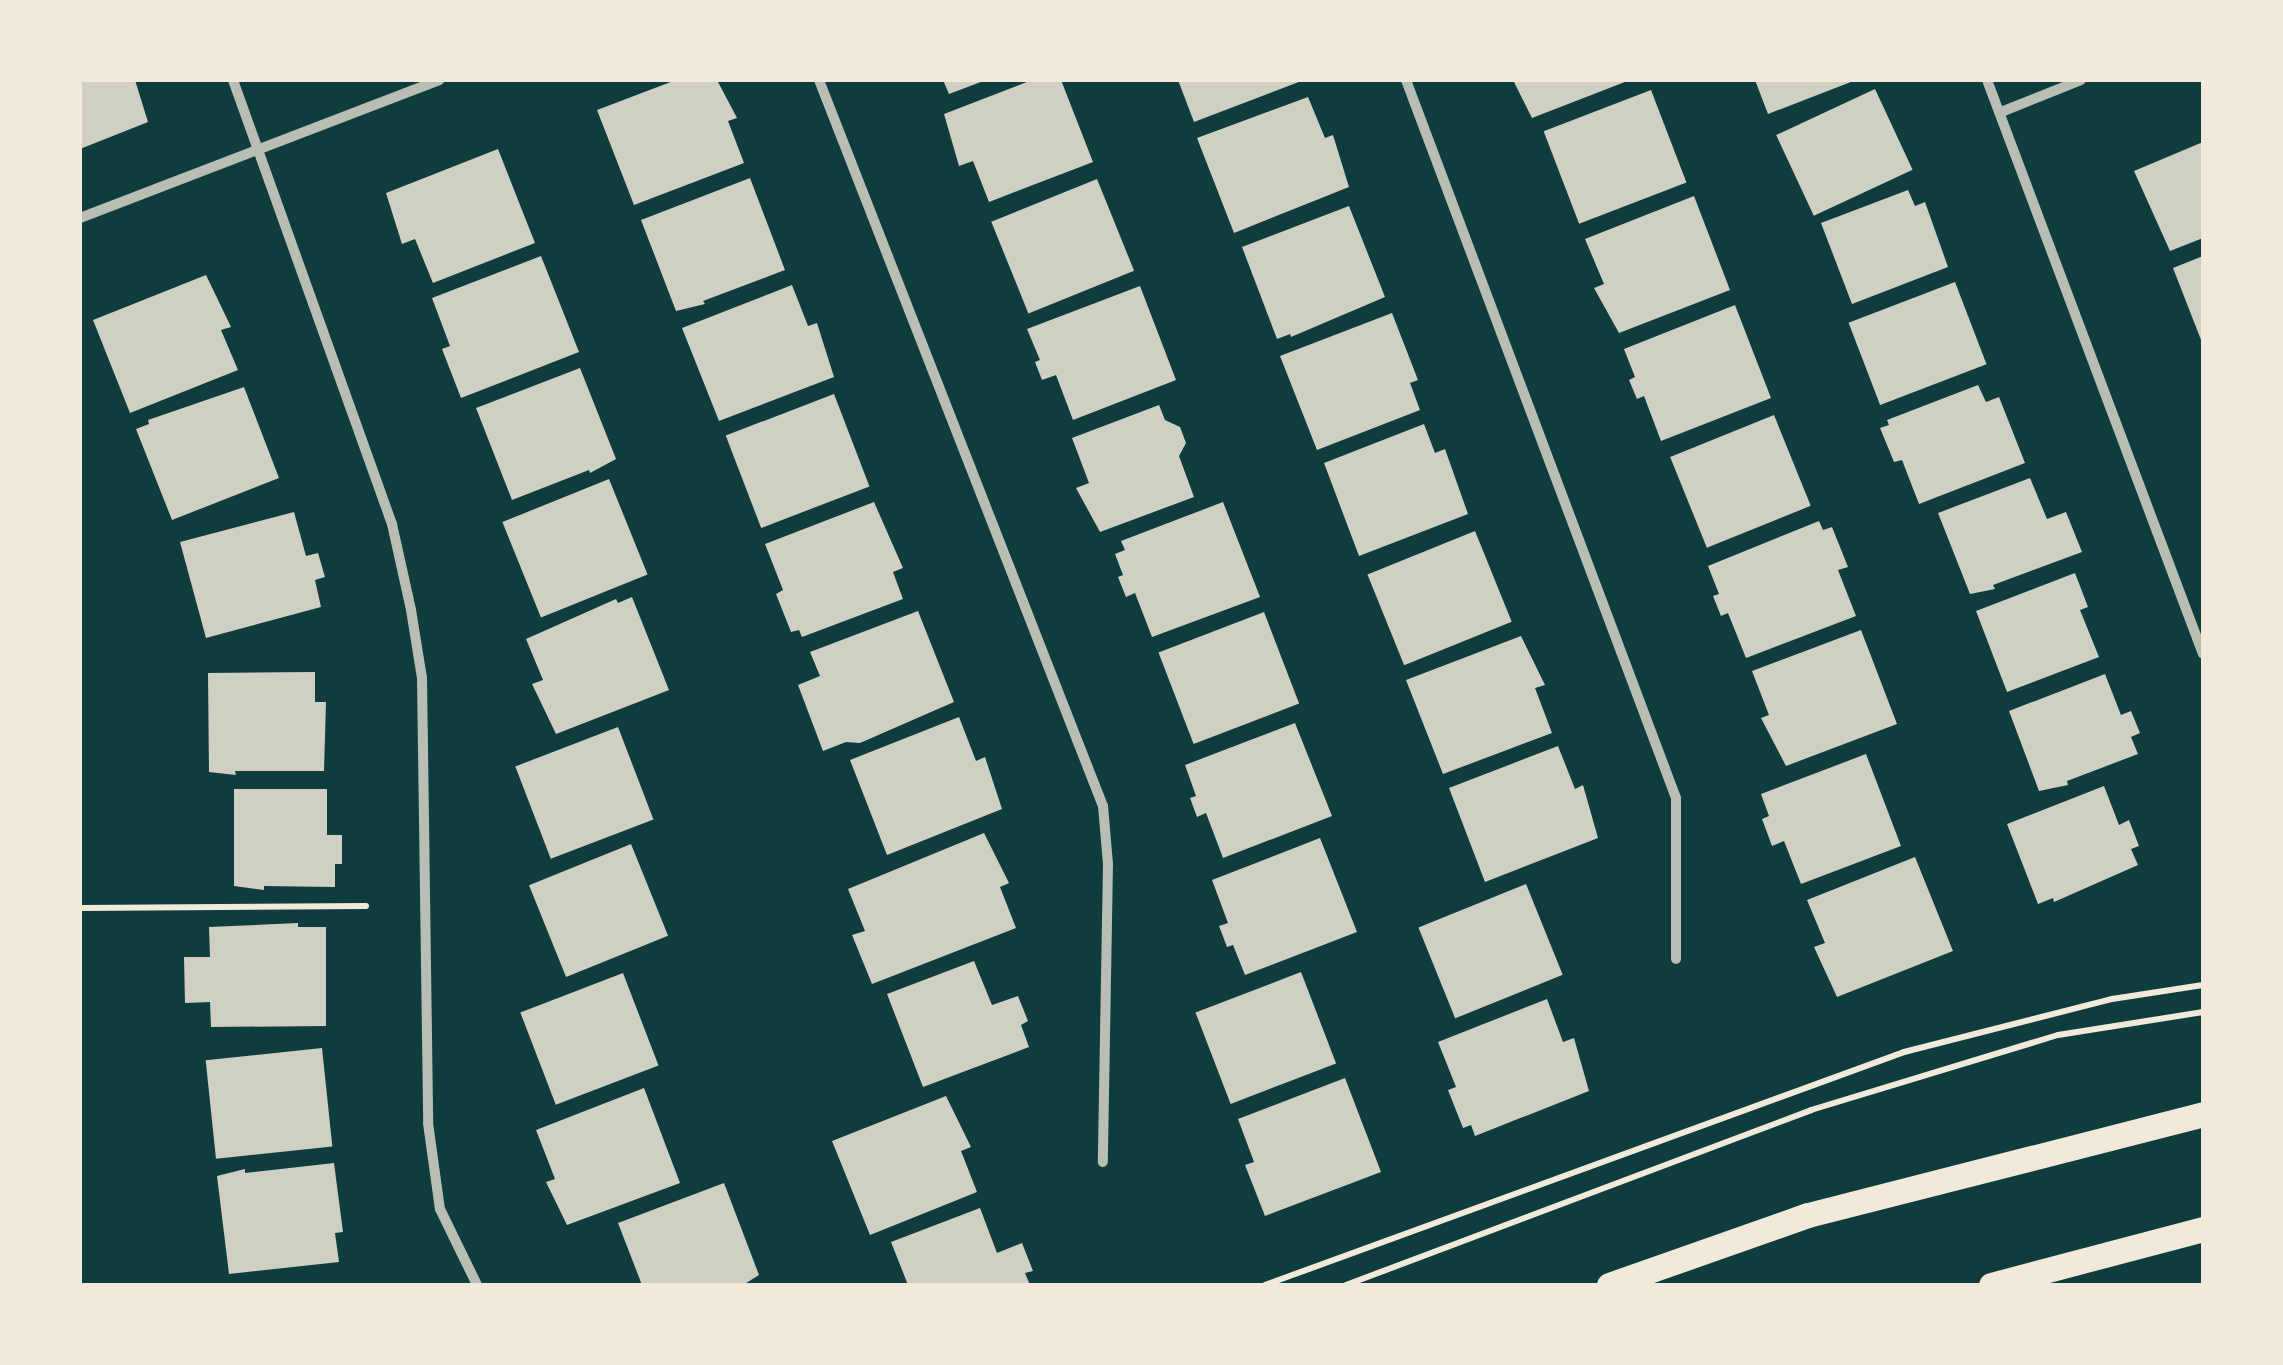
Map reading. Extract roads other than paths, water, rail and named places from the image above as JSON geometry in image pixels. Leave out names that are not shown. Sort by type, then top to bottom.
[{"type":"main road","points":[[1608,1285],[1808,1215],[2203,1114]]},
{"type":"main road","points":[[1991,1285],[2203,1228]]},
{"type":"street","points":[[233,80],[392,524],[411,610],[422,678],[428,1123],[440,1208],[476,1285]]},
{"type":"street","points":[[80,218],[439,80]]},
{"type":"street","points":[[820,80],[1103,806],[1108,864],[1102,1162]]},
{"type":"street","points":[[1406,80],[1676,798],[1676,959]]},
{"type":"street","points":[[1988,80],[2203,654]]},
{"type":"street","points":[[2000,112],[2082,80]]}]
